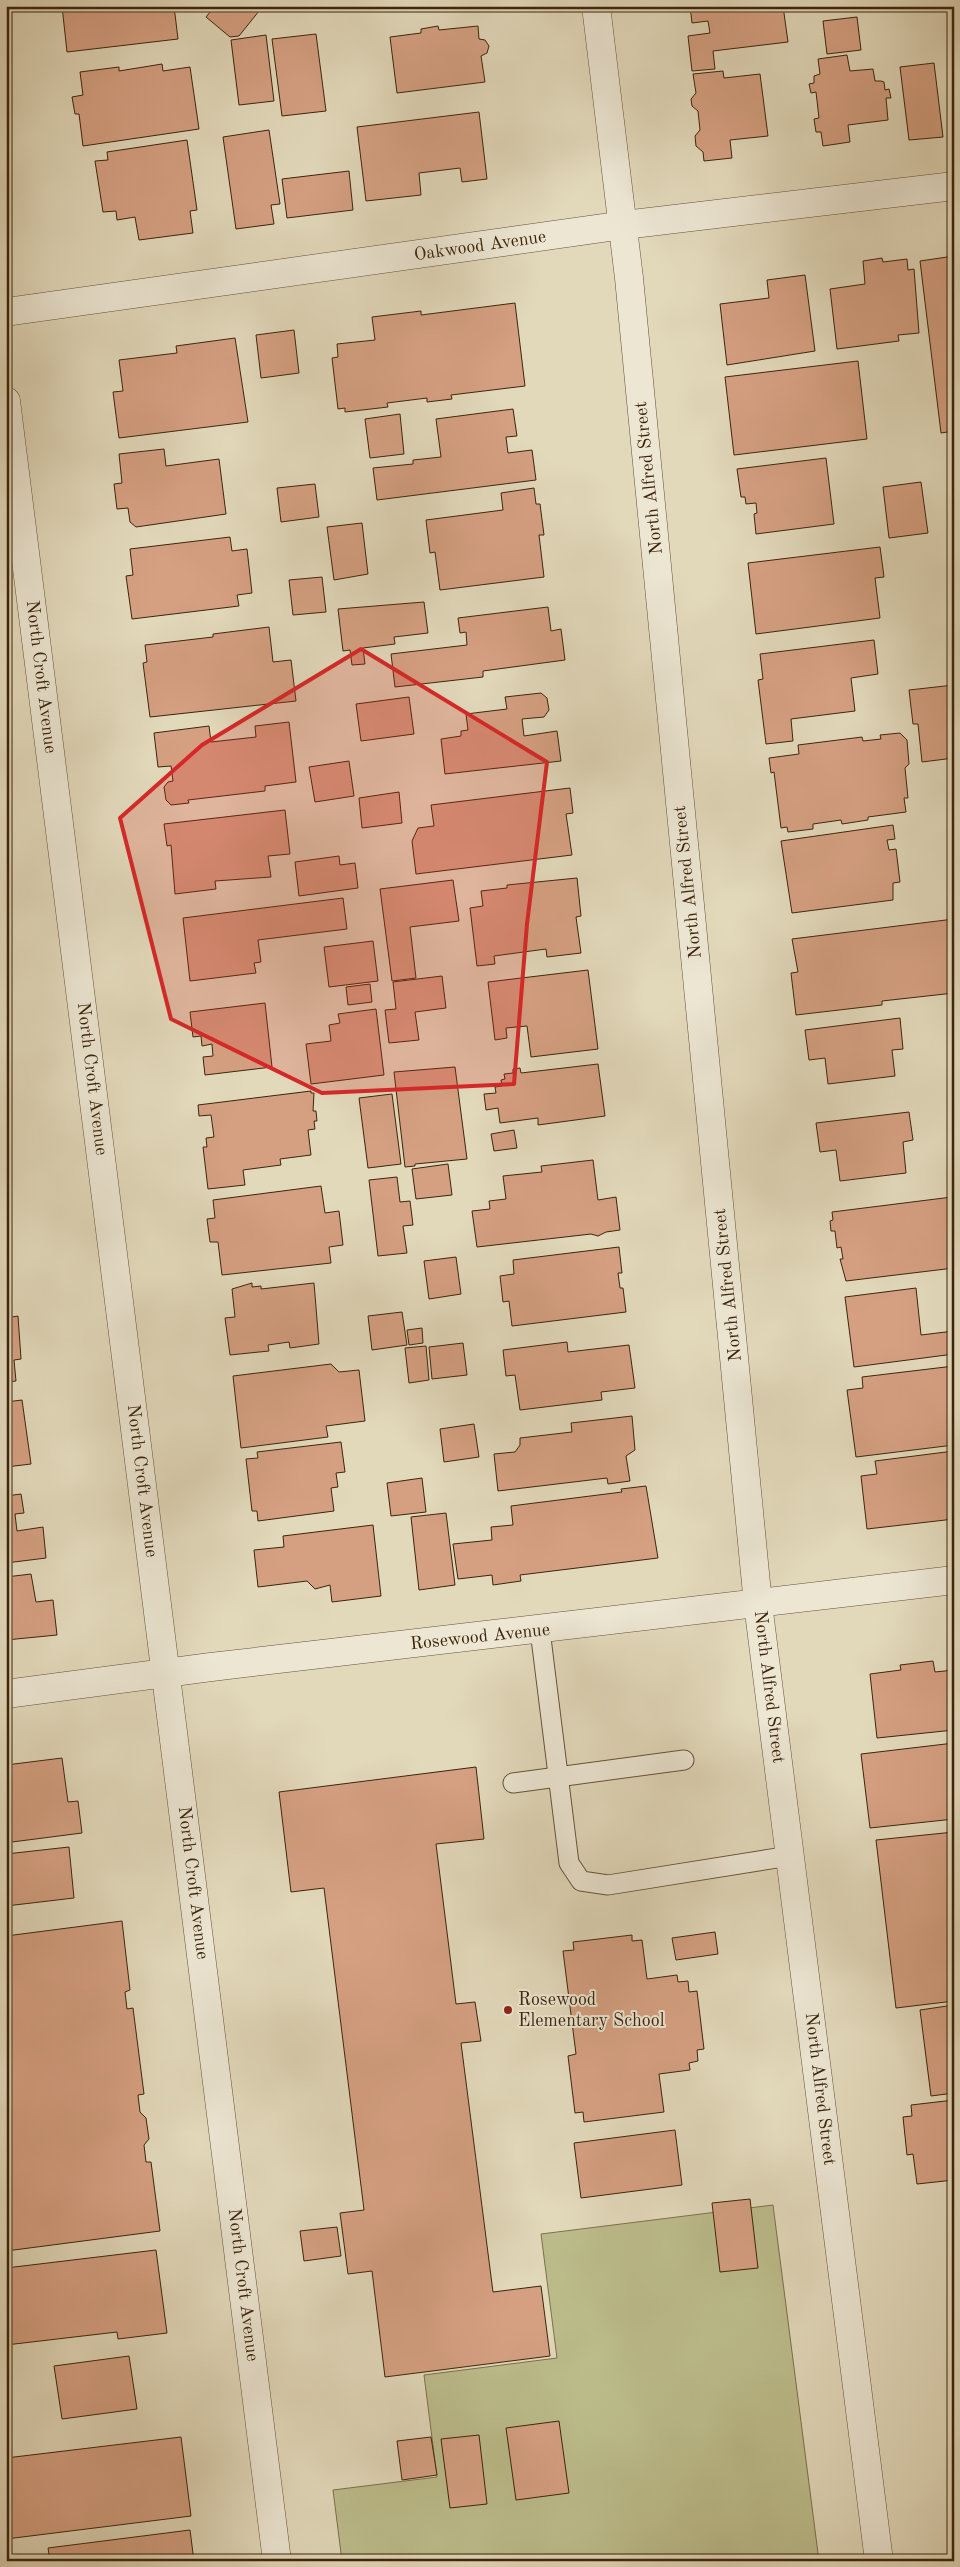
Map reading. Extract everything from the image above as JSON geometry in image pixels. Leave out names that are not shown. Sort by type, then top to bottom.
[{"type":"street","name":"North Alfred Street","points":[[596,6],[624,225],[758,1604],[880,2561]]},
{"type":"street","name":"Oakwood Avenue","points":[[6,312],[624,225],[954,186]]},
{"type":"street","name":"North Croft Avenue","points":[[6,401],[277,2561]]},
{"type":"street","name":"Rosewood Avenue","points":[[6,1694],[166,1672],[540,1630],[954,1580]]},
{"type":"lane","points":[[540,1630],[569,1863],[581,1881],[608,1885],[790,1856]]},
{"type":"lane","points":[[513,1783],[684,1760]]},
{"type":"highlighted area","points":[[361,649],[547,762],[527,924],[514,1084],[322,1093],[171,1019],[120,818],[202,745]]},
{"type":"green space","points":[[773,2205],[819,2561],[342,2561],[333,2490],[437,2477],[424,2375],[557,2358],[541,2234]]},
{"type":"building","points":[[62,6],[174,6],[178,39],[67,52]]},
{"type":"building","points":[[215,6],[253,6],[259,11],[239,36],[230,37],[206,17]]},
{"type":"building","points":[[690,6],[783,6],[788,42],[713,51],[715,69],[692,71],[688,36],[710,33],[708,21],[692,23]]},
{"type":"building","points":[[857,17],[861,50],[827,54],[823,21]]},
{"type":"building","points":[[438,26],[439,30],[478,26],[479,39],[485,40],[489,46],[487,53],[481,56],[485,82],[397,93],[390,37],[421,33],[421,29]]},
{"type":"building","points":[[316,34],[326,111],[282,116],[272,39]]},
{"type":"building","points":[[266,35],[274,101],[239,105],[231,40]]},
{"type":"building","points":[[847,55],[850,71],[873,69],[875,81],[884,82],[885,90],[889,89],[891,98],[886,98],[888,120],[848,125],[850,142],[823,146],[821,132],[816,132],[814,119],[819,118],[816,92],[811,93],[809,84],[814,83],[814,76],[820,74],[818,59]]},
{"type":"building","points":[[934,63],[943,137],[909,140],[900,67]]},
{"type":"building","points":[[162,64],[163,71],[190,67],[199,129],[83,146],[79,114],[75,114],[72,97],[83,95],[80,72],[119,67],[119,71]]},
{"type":"building","points":[[723,71],[724,78],[760,74],[768,136],[730,140],[732,158],[704,161],[703,152],[696,146],[695,136],[700,130],[698,111],[692,106],[691,99],[696,93],[693,74]]},
{"type":"building","points":[[479,112],[487,179],[462,182],[460,168],[419,173],[421,195],[366,201],[357,127]]},
{"type":"building","points":[[269,130],[280,204],[271,205],[274,224],[236,229],[223,137]]},
{"type":"building","points":[[187,140],[197,210],[190,211],[193,233],[139,240],[135,217],[117,220],[116,211],[103,212],[95,161],[108,160],[107,152]]},
{"type":"building","points":[[349,171],[353,210],[287,218],[282,179]]},
{"type":"building","points":[[954,256],[954,431],[941,433],[920,261]]},
{"type":"building","points":[[882,258],[883,262],[907,259],[908,270],[914,269],[919,333],[898,335],[899,341],[837,349],[830,289],[865,284],[863,261]]},
{"type":"building","points":[[805,275],[815,351],[727,365],[720,304],[769,298],[767,280]]},
{"type":"building","points":[[515,303],[525,386],[451,395],[452,399],[427,402],[427,398],[387,403],[388,407],[345,412],[345,408],[338,409],[332,358],[338,357],[337,344],[375,340],[372,317],[421,311],[421,315]]},
{"type":"building","points":[[294,330],[299,373],[261,378],[256,335]]},
{"type":"building","points":[[235,338],[248,422],[119,438],[113,392],[123,391],[119,360],[177,353],[176,346]]},
{"type":"building","points":[[858,361],[867,439],[734,455],[725,377]]},
{"type":"building","points":[[513,409],[517,436],[506,437],[508,453],[532,450],[536,480],[377,500],[373,468],[413,464],[413,460],[441,457],[436,419]]},
{"type":"building","points":[[400,414],[404,454],[370,458],[365,419]]},
{"type":"building","points":[[164,449],[166,466],[219,459],[226,514],[136,527],[130,522],[128,508],[117,509],[114,484],[122,483],[119,454]]},
{"type":"building","points":[[826,458],[834,524],[756,534],[754,514],[757,513],[756,503],[746,504],[745,497],[741,497],[737,469]]},
{"type":"building","points":[[921,482],[928,533],[889,538],[883,487]]},
{"type":"building","points":[[315,484],[319,517],[281,522],[277,488]]},
{"type":"building","points":[[534,488],[536,504],[540,504],[544,535],[539,535],[544,577],[440,590],[435,552],[430,553],[426,520],[503,510],[501,493]]},
{"type":"building","points":[[362,523],[368,574],[334,580],[327,527]]},
{"type":"building","points":[[230,537],[232,551],[247,549],[252,593],[237,595],[239,606],[132,619],[126,576],[133,575],[130,549]]},
{"type":"building","points":[[880,547],[884,577],[875,578],[880,618],[756,634],[748,563]]},
{"type":"building","points":[[322,577],[326,612],[293,615],[289,580]]},
{"type":"building","points":[[424,602],[428,633],[394,637],[395,644],[363,648],[365,664],[352,665],[350,650],[343,651],[338,609]]},
{"type":"building","points":[[548,607],[551,631],[561,629],[565,660],[483,671],[483,677],[395,687],[391,654],[467,645],[466,632],[460,633],[458,618]]},
{"type":"building","points":[[269,627],[273,662],[291,660],[296,701],[150,717],[143,663],[147,662],[145,645],[213,637],[213,634]]},
{"type":"building","points":[[874,640],[878,674],[851,678],[855,711],[791,719],[793,741],[766,744],[758,680],[763,679],[760,654]]},
{"type":"building","points":[[954,685],[954,758],[922,762],[918,724],[913,724],[909,690]]},
{"type":"building","points":[[541,693],[547,698],[549,710],[544,717],[522,719],[524,736],[557,731],[561,761],[445,774],[441,739],[461,736],[461,731],[468,730],[466,714],[507,709],[505,697]]},
{"type":"building","points":[[409,697],[414,734],[361,741],[356,704]]},
{"type":"building","points":[[289,722],[296,782],[265,786],[265,791],[188,800],[189,803],[171,805],[166,800],[164,787],[168,782],[173,781],[171,766],[158,767],[154,733],[209,726],[211,742],[256,737],[255,726]]},
{"type":"building","points":[[900,733],[907,740],[909,764],[905,768],[908,798],[904,798],[906,812],[868,817],[868,820],[842,824],[841,820],[813,824],[813,829],[788,832],[787,827],[781,828],[774,772],[771,773],[769,758],[799,754],[798,745],[862,737],[863,741],[881,739],[880,735]]},
{"type":"building","points":[[349,761],[354,796],[315,802],[309,767]]},
{"type":"building","points":[[570,788],[573,813],[566,814],[572,855],[416,874],[412,841],[418,828],[434,826],[431,805]]},
{"type":"building","points":[[399,792],[402,823],[362,828],[359,798]]},
{"type":"building","points":[[285,810],[290,854],[268,856],[271,877],[215,881],[216,889],[175,894],[171,845],[167,846],[164,824]]},
{"type":"building","points":[[893,825],[895,839],[887,840],[889,850],[896,849],[900,882],[893,883],[893,900],[792,913],[781,841]]},
{"type":"building","points":[[339,856],[340,865],[355,863],[358,888],[299,896],[295,862]]},
{"type":"building","points":[[577,878],[581,916],[576,917],[581,953],[547,957],[546,949],[494,956],[495,964],[477,966],[470,908],[483,906],[481,891],[507,888],[507,885]]},
{"type":"building","points":[[453,880],[459,921],[410,927],[416,978],[392,981],[380,889]]},
{"type":"building","points":[[343,898],[347,929],[258,940],[261,962],[254,963],[256,973],[190,981],[183,918]]},
{"type":"building","points":[[954,919],[954,953],[952,954],[954,993],[882,1001],[882,1005],[796,1015],[791,973],[798,972],[792,939]]},
{"type":"building","points":[[373,941],[378,981],[329,987],[324,947]]},
{"type":"building","points":[[588,970],[598,1049],[531,1057],[527,1026],[506,1028],[507,1038],[495,1040],[488,982]]},
{"type":"building","points":[[442,976],[446,1008],[415,1012],[419,1040],[389,1043],[385,1010],[396,1009],[393,982]]},
{"type":"building","points":[[370,984],[372,1002],[348,1005],[346,987]]},
{"type":"building","points":[[265,1003],[272,1067],[205,1075],[203,1057],[213,1056],[212,1044],[202,1046],[201,1036],[193,1037],[190,1012]]},
{"type":"building","points":[[376,1009],[384,1075],[311,1084],[306,1044],[331,1041],[329,1025],[340,1023],[338,1014]]},
{"type":"building","points":[[900,1018],[903,1049],[892,1050],[895,1076],[828,1084],[825,1058],[809,1060],[805,1030]]},
{"type":"building","points":[[598,1064],[605,1116],[538,1125],[538,1118],[500,1123],[498,1108],[486,1110],[484,1094],[496,1093],[495,1087],[502,1086],[501,1080],[505,1079],[504,1074],[513,1073],[513,1069],[520,1068],[521,1073]]},
{"type":"building","points":[[455,1067],[467,1159],[415,1164],[415,1166],[405,1167],[394,1072]]},
{"type":"building","points":[[311,1091],[311,1093],[314,1093],[313,1111],[316,1111],[317,1121],[314,1121],[315,1129],[308,1130],[311,1155],[280,1159],[281,1165],[243,1170],[245,1185],[208,1189],[203,1147],[207,1147],[206,1138],[214,1137],[211,1115],[199,1116],[198,1105]]},
{"type":"building","points":[[392,1094],[401,1164],[368,1168],[359,1098]]},
{"type":"building","points":[[909,1112],[913,1140],[903,1142],[906,1173],[840,1181],[836,1150],[820,1152],[816,1123]]},
{"type":"building","points":[[514,1130],[517,1148],[494,1151],[491,1134]]},
{"type":"building","points":[[593,1160],[598,1200],[616,1197],[620,1230],[606,1232],[598,1236],[591,1234],[477,1247],[472,1211],[490,1209],[489,1201],[506,1199],[503,1176],[542,1172],[541,1166]]},
{"type":"building","points":[[448,1164],[452,1195],[416,1199],[412,1169]]},
{"type":"building","points":[[397,1177],[400,1202],[410,1201],[413,1225],[403,1226],[407,1253],[378,1256],[369,1180]]},
{"type":"building","points":[[321,1186],[325,1213],[339,1211],[343,1245],[329,1247],[331,1263],[222,1275],[218,1242],[210,1242],[207,1219],[215,1218],[213,1200]]},
{"type":"building","points":[[952,1197],[954,1268],[846,1281],[840,1259],[843,1259],[841,1247],[837,1248],[835,1231],[831,1231],[830,1221],[833,1220],[832,1212]]},
{"type":"building","points":[[6,1224],[11,1259],[6,1260]]},
{"type":"building","points":[[619,1247],[622,1273],[618,1273],[620,1288],[623,1288],[626,1312],[512,1326],[509,1301],[503,1302],[500,1276],[514,1274],[513,1260]]},
{"type":"building","points":[[456,1257],[461,1294],[429,1299],[424,1261]]},
{"type":"building","points":[[6,1260],[11,1299],[6,1300]]},
{"type":"building","points":[[252,1283],[252,1287],[261,1286],[261,1289],[314,1283],[319,1344],[290,1348],[289,1342],[268,1345],[269,1351],[230,1355],[225,1318],[235,1317],[232,1289]]},
{"type":"building","points":[[916,1288],[921,1335],[954,1331],[954,1354],[854,1367],[845,1297]]},
{"type":"building","points":[[402,1312],[407,1345],[372,1350],[368,1316]]},
{"type":"building","points":[[18,1316],[21,1359],[14,1360],[16,1381],[6,1382],[6,1318]]},
{"type":"building","points":[[422,1328],[423,1343],[409,1345],[407,1330]]},
{"type":"building","points":[[567,1342],[568,1352],[629,1345],[635,1388],[601,1392],[602,1400],[520,1410],[515,1375],[506,1376],[503,1350]]},
{"type":"building","points":[[463,1343],[467,1375],[432,1379],[429,1347]]},
{"type":"building","points":[[426,1346],[429,1380],[409,1383],[405,1348]]},
{"type":"building","points":[[331,1364],[339,1372],[359,1370],[365,1421],[326,1426],[328,1437],[241,1448],[233,1376]]},
{"type":"building","points":[[954,1366],[954,1445],[856,1457],[847,1390],[863,1388],[862,1377]]},
{"type":"building","points":[[22,1400],[31,1464],[6,1467],[6,1402]]},
{"type":"building","points":[[632,1416],[635,1450],[626,1456],[630,1481],[608,1484],[607,1478],[498,1491],[494,1454],[515,1452],[520,1445],[520,1438],[572,1432],[571,1423]]},
{"type":"building","points":[[474,1424],[479,1457],[444,1462],[440,1429]]},
{"type":"building","points":[[341,1442],[345,1472],[336,1473],[338,1487],[331,1488],[334,1511],[258,1521],[257,1511],[252,1511],[246,1459],[258,1458],[257,1452]]},
{"type":"building","points":[[954,1451],[954,1519],[867,1529],[861,1476],[877,1474],[875,1461]]},
{"type":"building","points":[[422,1478],[426,1512],[391,1516],[387,1483]]},
{"type":"building","points":[[646,1486],[658,1558],[520,1575],[521,1581],[493,1585],[492,1575],[458,1579],[453,1544],[492,1540],[491,1527],[513,1525],[511,1506],[622,1492],[621,1489]]},
{"type":"building","points":[[21,1494],[24,1513],[15,1514],[17,1531],[43,1527],[46,1558],[6,1563],[6,1496]]},
{"type":"building","points":[[446,1513],[455,1585],[419,1590],[411,1517]]},
{"type":"building","points":[[373,1525],[381,1596],[332,1602],[330,1585],[315,1589],[307,1581],[258,1587],[254,1550],[284,1547],[283,1536]]},
{"type":"building","points":[[31,1574],[36,1602],[53,1600],[57,1635],[6,1640],[6,1577]]},
{"type":"building","points":[[933,1661],[935,1672],[954,1670],[954,1730],[877,1738],[870,1674],[901,1670],[900,1665]]},
{"type":"building","points":[[954,1743],[954,1819],[870,1828],[861,1754]]},
{"type":"building","points":[[62,1758],[68,1802],[78,1801],[82,1833],[12,1842],[6,1794],[6,1765]]},
{"type":"building","points":[[476,1767],[484,1839],[436,1844],[456,2004],[475,2002],[481,2041],[461,2043],[493,2292],[541,2286],[550,2356],[385,2377],[372,2271],[348,2274],[340,2213],[364,2210],[324,1888],[291,1892],[279,1792]]},
{"type":"building","points":[[954,1832],[954,2001],[896,2008],[876,1840]]},
{"type":"building","points":[[69,1847],[74,1898],[6,1906],[6,1854]]},
{"type":"building","points":[[122,1921],[130,1990],[125,1992],[127,2009],[133,2008],[144,2094],[138,2095],[140,2112],[146,2118],[149,2139],[144,2145],[146,2162],[151,2162],[160,2231],[6,2251],[6,1936]]},
{"type":"building","points":[[715,1932],[718,1954],[676,1960],[672,1938]]},
{"type":"building","points":[[632,1935],[632,1941],[642,1940],[647,1979],[677,1975],[678,1982],[688,1981],[689,1992],[697,1991],[704,2049],[697,2050],[698,2061],[689,2063],[690,2070],[659,2074],[664,2112],[584,2122],[583,2112],[575,2113],[568,2056],[576,2054],[563,1951],[574,1950],[573,1942]]},
{"type":"building","points":[[954,2005],[954,2093],[931,2096],[920,2010]]},
{"type":"building","points":[[954,2100],[954,2180],[917,2184],[913,2154],[907,2155],[903,2117],[912,2116],[911,2105]]},
{"type":"building","points":[[675,2130],[682,2185],[581,2198],[574,2143]]},
{"type":"building","points":[[750,2199],[758,2268],[720,2272],[712,2203]]},
{"type":"building","points":[[337,2227],[341,2256],[304,2261],[300,2231]]},
{"type":"building","points":[[156,2250],[167,2333],[118,2339],[117,2332],[6,2345],[6,2268]]},
{"type":"building","points":[[129,2356],[137,2409],[62,2419],[54,2366]]},
{"type":"building","points":[[559,2421],[569,2493],[516,2500],[506,2428]]},
{"type":"building","points":[[479,2435],[487,2504],[450,2508],[441,2439]]},
{"type":"building","points":[[181,2437],[191,2516],[6,2539],[6,2458]]},
{"type":"building","points":[[431,2437],[437,2475],[402,2480],[397,2441]]},
{"type":"building","points":[[190,2530],[194,2561],[50,2561],[48,2548]]},
{"type":"place","name":"Rosewood Elementary School","points":[[508,2010]]}]
